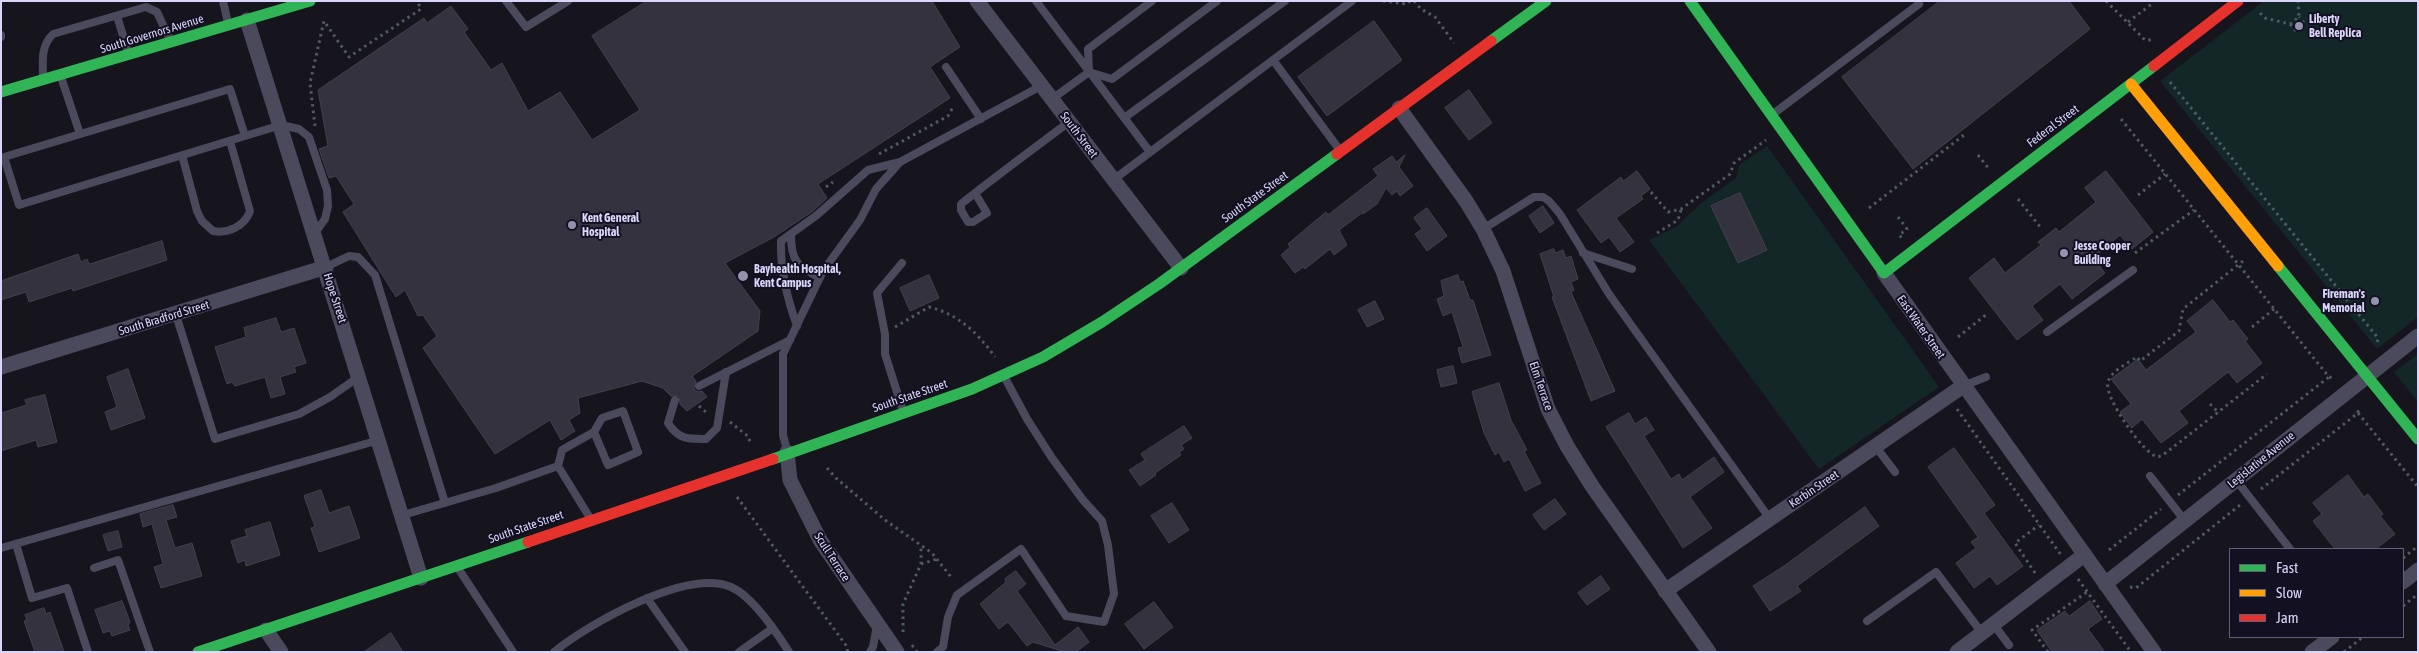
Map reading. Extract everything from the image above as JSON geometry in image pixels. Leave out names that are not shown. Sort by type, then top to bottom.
[{"type":"main road","name":"South Governors Avenue","points":[[1,92],[248,20],[262,12],[310,1]]},
{"type":"main road","name":"South State Street","points":[[198,652],[755,466],[787,452],[972,390],[1004,376],[1094,327],[1181,268],[1546,1]]},
{"type":"main road","name":"East Water Street","points":[[1690,1],[1884,273]]},
{"type":"main road","name":"Federal Street","points":[[1884,273],[2238,1]]},
{"type":"main road","points":[[2131,84],[2418,439]]},
{"type":"street","name":"South Street","points":[[976,1],[1181,268]]},
{"type":"street","name":"Hope Street","points":[[248,20],[422,578]]},
{"type":"street","name":"Elm Terrace","points":[[1399,108],[1466,201],[1483,229],[1502,271],[1548,409],[1563,438],[1592,486],[1709,652]]},
{"type":"street","name":"South Bradford Street","points":[[1,367],[326,267]]},
{"type":"street","name":"East Water Street","points":[[1884,273],[2154,652]]},
{"type":"street","name":"Legislative Avenue","points":[[2105,584],[2418,336]]},
{"type":"street","name":"Kerbin Street","points":[[1665,591],[1963,386]]},
{"type":"street","name":"Scull Terrace","points":[[787,452],[790,480],[820,540],[897,652]]},
{"type":"street","points":[[1957,652],[2084,555]]},
{"type":"street","points":[[2404,581],[2418,570]]},
{"type":"street","points":[[266,630],[281,652]]},
{"type":"street","points":[[2312,652],[2331,638]]},
{"type":"lane","points":[[223,1],[228,26]]},
{"type":"lane","points":[[506,1],[526,27],[568,1]]},
{"type":"lane","points":[[1036,1],[1150,152]]},
{"type":"lane","points":[[1089,72],[1088,49],[1152,1]]},
{"type":"lane","points":[[1089,72],[1112,79],[1217,1]]},
{"type":"lane","points":[[1124,118],[1285,1]]},
{"type":"lane","points":[[1113,180],[1352,1]]},
{"type":"lane","points":[[1771,115],[1919,4]]},
{"type":"lane","points":[[43,80],[42,51],[46,40],[53,34],[146,8],[152,8],[157,12],[171,42]]},
{"type":"lane","points":[[117,16],[129,55]]},
{"type":"lane","points":[[1273,60],[1341,151]]},
{"type":"lane","points":[[946,67],[981,118]]},
{"type":"lane","points":[[1052,100],[1089,72]]},
{"type":"lane","points":[[60,75],[80,134]]},
{"type":"lane","points":[[797,326],[786,297],[781,242],[817,215],[868,170],[900,162],[1042,86]]},
{"type":"lane","points":[[245,136],[230,89],[4,157],[19,205],[230,141],[281,125],[299,129],[309,137],[327,190],[328,206],[325,219],[315,233]]},
{"type":"lane","points":[[974,193],[1069,122]]},
{"type":"lane","points":[[182,155],[202,221],[213,231],[225,231],[243,223],[250,211],[230,141]]},
{"type":"lane","points":[[787,452],[783,435],[784,354],[820,278],[860,220],[876,189],[900,162]]},
{"type":"lane","points":[[1483,229],[1534,197],[1543,197],[1549,201],[1560,214],[1608,294],[1770,519]]},
{"type":"lane","points":[[791,234],[791,253],[801,267],[820,278]]},
{"type":"lane","points":[[1584,253],[1632,269]]},
{"type":"lane","points":[[326,267],[349,256],[358,257],[375,275],[446,502]]},
{"type":"lane","points":[[902,263],[877,293],[885,334],[885,354],[904,413]]},
{"type":"lane","points":[[2048,332],[2133,270]]},
{"type":"lane","points":[[176,314],[216,439],[299,414],[330,397],[360,376]]},
{"type":"lane","points":[[699,386],[790,340]]},
{"type":"lane","points":[[675,400],[668,424],[674,434],[687,439],[706,439],[718,428],[726,372]]},
{"type":"lane","points":[[937,652],[944,647],[948,617],[957,595],[1021,549],[1066,616],[1104,622],[1114,594],[1108,546],[1102,521],[1083,500],[1052,458],[1028,420],[1004,376]]},
{"type":"lane","points":[[1963,386],[1986,377]]},
{"type":"lane","points":[[591,520],[558,466],[562,450],[594,432],[602,418],[624,411],[638,452],[608,465],[594,432]]},
{"type":"lane","points":[[1,548],[380,440]]},
{"type":"lane","points":[[1876,447],[1894,472]]},
{"type":"lane","points":[[403,515],[496,488],[558,466]]},
{"type":"lane","points":[[2150,476],[2185,521]]},
{"type":"lane","points":[[2236,480],[2289,548]]},
{"type":"lane","points":[[16,544],[32,598],[67,588],[88,652]]},
{"type":"lane","points":[[94,568],[118,560],[150,652]]},
{"type":"lane","points":[[456,566],[513,652]]},
{"type":"lane","points":[[1867,621],[1936,572],[1988,629],[2009,645]]},
{"type":"lane","points":[[554,652],[589,628],[647,598],[676,588],[704,583],[731,587],[767,619],[789,652]]},
{"type":"lane","points":[[647,598],[685,652]]},
{"type":"lane","points":[[870,652],[873,647],[877,624]]},
{"type":"lane","points":[[739,652],[773,628]]},
{"type":"path","points":[[315,129],[310,83],[324,21],[349,57],[421,9],[417,1]]},
{"type":"path","points":[[1383,1],[1407,4],[1410,1]]},
{"type":"path","points":[[1414,1],[1421,10],[1435,17],[1458,47]]},
{"type":"path","points":[[2106,1],[2144,40],[2150,41],[2161,35]]},
{"type":"path","points":[[2260,13],[2265,18],[2290,24],[2295,30],[2304,23],[2299,17],[2298,1]]},
{"type":"path","points":[[2128,22],[2153,3]]},
{"type":"path","points":[[2290,24],[2299,17]]},
{"type":"path","points":[[2170,82],[2378,338],[2377,344]]},
{"type":"path","points":[[875,156],[900,140],[948,116],[953,107]]},
{"type":"path","points":[[2121,120],[2329,377],[2335,378]]},
{"type":"path","points":[[1869,208],[1964,136]]},
{"type":"path","points":[[1651,192],[1668,212],[1681,209],[1730,174],[1734,163],[1766,140]]},
{"type":"path","points":[[1978,155],[1990,169]]},
{"type":"path","points":[[2138,195],[2165,174]]},
{"type":"path","points":[[826,187],[834,182]]},
{"type":"path","points":[[2018,199],[2041,228]]},
{"type":"path","points":[[1657,233],[1678,220],[1681,209]]},
{"type":"path","points":[[2135,253],[2194,210]]},
{"type":"path","points":[[1898,217],[1908,229],[1900,235],[1902,238]]},
{"type":"path","points":[[2243,261],[2183,309],[2179,331],[2140,360],[2137,356],[2113,374],[2107,384],[2109,395],[2148,453],[2154,456],[2163,455],[2267,374]]},
{"type":"path","points":[[894,328],[928,307],[941,310],[961,320],[982,338],[995,357]]},
{"type":"path","points":[[2252,327],[2274,309]]},
{"type":"path","points":[[1958,337],[1987,314]]},
{"type":"path","points":[[2109,550],[2329,377]]},
{"type":"path","points":[[2210,404],[2218,412]]},
{"type":"path","points":[[1954,405],[2063,557]]},
{"type":"path","points":[[699,406],[710,415]]},
{"type":"path","points":[[2358,408],[2358,413],[2418,487]]},
{"type":"path","points":[[2261,489],[2358,413]]},
{"type":"path","points":[[730,422],[749,437],[750,444]]},
{"type":"path","points":[[2325,430],[2329,435]]},
{"type":"path","points":[[2252,437],[2257,442]]},
{"type":"path","points":[[827,468],[885,520],[932,553],[951,577]]},
{"type":"path","points":[[737,497],[848,648],[847,652]]},
{"type":"path","points":[[2130,587],[2136,588],[2243,503]]},
{"type":"path","points":[[2037,576],[2015,543],[2040,525]]},
{"type":"path","points":[[916,652],[903,632],[903,604],[921,564],[920,546]]},
{"type":"path","points":[[2404,557],[2418,546]]},
{"type":"path","points":[[921,564],[936,559]]},
{"type":"path","points":[[2076,576],[2131,652]]},
{"type":"path","points":[[2048,652],[2032,630],[2087,592]]},
{"type":"path","points":[[2404,605],[2418,594]]},
{"type":"path","points":[[2344,652],[2362,638]]},
{"type":"green space","points":[[2264,1],[2418,1],[2418,317],[2377,349],[2160,81]]},
{"type":"green space","points":[[1767,146],[1939,387],[1819,469],[1649,240],[1676,227],[1700,204],[1736,178],[1739,165]]},
{"type":"green space","points":[[2418,354],[2418,402],[2394,372]]},
{"type":"building","name":"Kent General Hospital","points":[[647,1],[932,1],[960,47],[930,67],[950,98],[818,184],[827,198],[813,211],[774,237],[725,263],[760,311],[758,331],[692,376],[696,381],[694,389],[698,392],[702,391],[707,397],[687,411],[680,404],[679,396],[671,396],[663,388],[642,381],[578,398],[580,413],[569,420],[575,431],[561,440],[550,420],[495,454],[423,348],[437,336],[423,315],[418,316],[405,290],[396,297],[343,212],[354,204],[336,176],[329,178],[319,149],[328,146],[318,90],[424,18],[427,23],[451,6],[468,29],[464,32],[491,70],[502,63],[528,111],[560,92],[592,140],[640,110],[592,36]]},
{"type":"building","points":[[1940,1],[2069,1],[2090,29],[1913,169],[1842,77]]},
{"type":"building","points":[[1374,21],[1402,60],[1327,116],[1298,77]]},
{"type":"building","points":[[1469,90],[1492,123],[1469,140],[1445,108]]},
{"type":"building","points":[[1405,155],[1399,167],[1413,186],[1400,196],[1397,191],[1392,195],[1386,188],[1377,204],[1339,230],[1347,245],[1334,255],[1330,249],[1305,269],[1303,267],[1295,273],[1281,255],[1290,247],[1288,244],[1326,212],[1328,215],[1378,176],[1373,169],[1392,156],[1396,162]]},
{"type":"building","points":[[1637,171],[1650,189],[1641,196],[1643,199],[1616,218],[1634,242],[1620,252],[1609,237],[1601,243],[1577,210],[1621,177],[1623,181]]},
{"type":"building","name":"Jesse Cooper Building","points":[[2106,171],[2153,232],[2132,249],[2120,235],[2093,258],[2105,273],[2072,299],[2060,284],[2032,306],[2043,320],[2017,340],[1969,278],[1994,258],[2005,273],[2041,245],[2038,242],[2056,228],[2059,232],[2096,202],[2085,188]]},
{"type":"building","points":[[1740,193],[1767,250],[1738,263],[1711,206]]},
{"type":"building","points":[[1543,206],[1554,223],[1540,233],[1529,216]]},
{"type":"building","points":[[1427,208],[1447,236],[1427,251],[1415,234],[1422,229],[1414,218]]},
{"type":"building","points":[[162,241],[167,260],[73,291],[72,288],[29,302],[26,292],[1,300],[1,281],[78,254],[81,262],[87,259],[89,264]]},
{"type":"building","points":[[1554,249],[1555,253],[1563,250],[1566,258],[1571,256],[1578,279],[1571,282],[1574,290],[1571,292],[1615,391],[1591,401],[1552,297],[1554,297],[1540,254]]},
{"type":"building","points":[[929,275],[939,298],[910,311],[900,288]]},
{"type":"building","points":[[1458,275],[1460,282],[1463,281],[1470,300],[1473,300],[1491,355],[1462,363],[1458,348],[1463,347],[1452,312],[1443,316],[1437,299],[1444,296],[1441,281]]},
{"type":"building","points":[[2213,300],[2230,322],[2233,320],[2248,339],[2245,341],[2262,363],[2237,383],[2228,372],[2179,411],[2188,423],[2161,443],[2142,419],[2132,428],[2120,412],[2131,404],[2111,379],[2138,359],[2146,370],[2196,332],[2187,321]]},
{"type":"building","points":[[1375,301],[1384,319],[1367,327],[1358,310]]},
{"type":"building","points":[[276,318],[281,332],[294,328],[306,363],[294,367],[296,372],[280,377],[285,394],[271,398],[265,377],[235,386],[232,382],[227,384],[215,347],[246,337],[244,328]]},
{"type":"building","points":[[1453,366],[1457,383],[1441,387],[1437,370]]},
{"type":"building","points":[[128,369],[145,418],[111,430],[105,412],[117,407],[107,377]]},
{"type":"building","points":[[1499,383],[1511,420],[1527,450],[1524,451],[1541,483],[1525,491],[1509,459],[1504,462],[1499,452],[1495,455],[1484,433],[1472,392]]},
{"type":"building","points":[[45,395],[57,442],[38,447],[36,440],[1,451],[1,413],[27,405],[25,400]]},
{"type":"building","points":[[1629,413],[1635,424],[1646,417],[1654,430],[1644,436],[1671,479],[1679,474],[1682,480],[1714,457],[1724,472],[1690,497],[1712,528],[1683,548],[1606,427]]},
{"type":"building","points":[[1184,426],[1192,438],[1181,445],[1184,449],[1179,452],[1181,455],[1140,486],[1129,470],[1145,460],[1141,454]]},
{"type":"building","points":[[1954,448],[1995,505],[1984,513],[2023,566],[1997,585],[1990,576],[1974,588],[1956,563],[1976,548],[1971,542],[1978,537],[1928,467]]},
{"type":"building","points":[[2348,475],[2364,497],[2368,494],[2383,514],[2380,516],[2395,534],[2377,548],[2334,548],[2313,521],[2322,514],[2313,503]]},
{"type":"building","points":[[321,490],[329,513],[349,506],[360,538],[319,552],[311,528],[315,527],[304,496]]},
{"type":"building","points":[[1555,499],[1566,514],[1544,530],[1533,515]]},
{"type":"building","points":[[1172,503],[1189,530],[1169,543],[1151,516]]},
{"type":"building","points":[[173,505],[177,517],[166,520],[175,548],[192,543],[202,576],[161,588],[154,567],[163,564],[152,524],[143,527],[140,514]]},
{"type":"building","points":[[1865,507],[1879,526],[1797,586],[1801,591],[1770,611],[1753,586],[1784,566]]},
{"type":"building","points":[[270,522],[280,555],[246,566],[245,560],[238,563],[231,541],[247,536],[245,530]]},
{"type":"building","points":[[118,531],[122,547],[108,551],[103,535]]},
{"type":"building","points":[[1016,571],[1026,584],[1017,591],[1055,645],[1078,627],[1089,642],[1076,652],[1065,652],[1033,642],[1027,646],[1008,622],[999,629],[980,604],[1006,582],[1005,579]]},
{"type":"building","points":[[1601,576],[1610,589],[1587,605],[1578,593]]},
{"type":"building","points":[[122,601],[130,622],[128,625],[130,630],[112,636],[110,631],[103,633],[95,610]]},
{"type":"building","points":[[2090,601],[2102,619],[2088,629],[2105,652],[2052,652],[2037,630],[2065,611],[2069,616]]},
{"type":"building","points":[[1154,602],[1173,627],[1144,649],[1125,624]]},
{"type":"building","points":[[44,608],[46,614],[50,612],[64,652],[35,652],[24,621],[27,620],[25,615]]},
{"type":"building","points":[[391,633],[403,652],[364,652]]},
{"type":"traffic: fast","points":[[1,92],[310,1]]},
{"type":"traffic: fast","points":[[1491,41],[1546,1]]},
{"type":"traffic: fast","points":[[1690,1],[1884,273],[2154,66]]},
{"type":"traffic: fast","points":[[773,459],[972,389],[1043,357],[1102,322],[1159,284],[1337,154]]},
{"type":"traffic: fast","points":[[2278,266],[2418,439]]},
{"type":"traffic: fast","points":[[198,652],[528,542]]},
{"type":"traffic: slow","points":[[2131,84],[2278,266]]},
{"type":"traffic: jam","points":[[2154,66],[2238,1]]},
{"type":"traffic: jam","points":[[1337,154],[1491,41]]},
{"type":"traffic: jam","points":[[528,542],[773,459]]},
{"type":"place","name":"Liberty Bell Replica","points":[[2299,26]]},
{"type":"place","name":"Kent General Hospital","points":[[572,225]]},
{"type":"place","name":"Jesse Cooper Building","points":[[2064,253]]},
{"type":"place","name":"Bayhealth Hospital, Kent Campus","points":[[743,276]]},
{"type":"place","name":"Fireman's Memorial","points":[[2375,301]]}]
